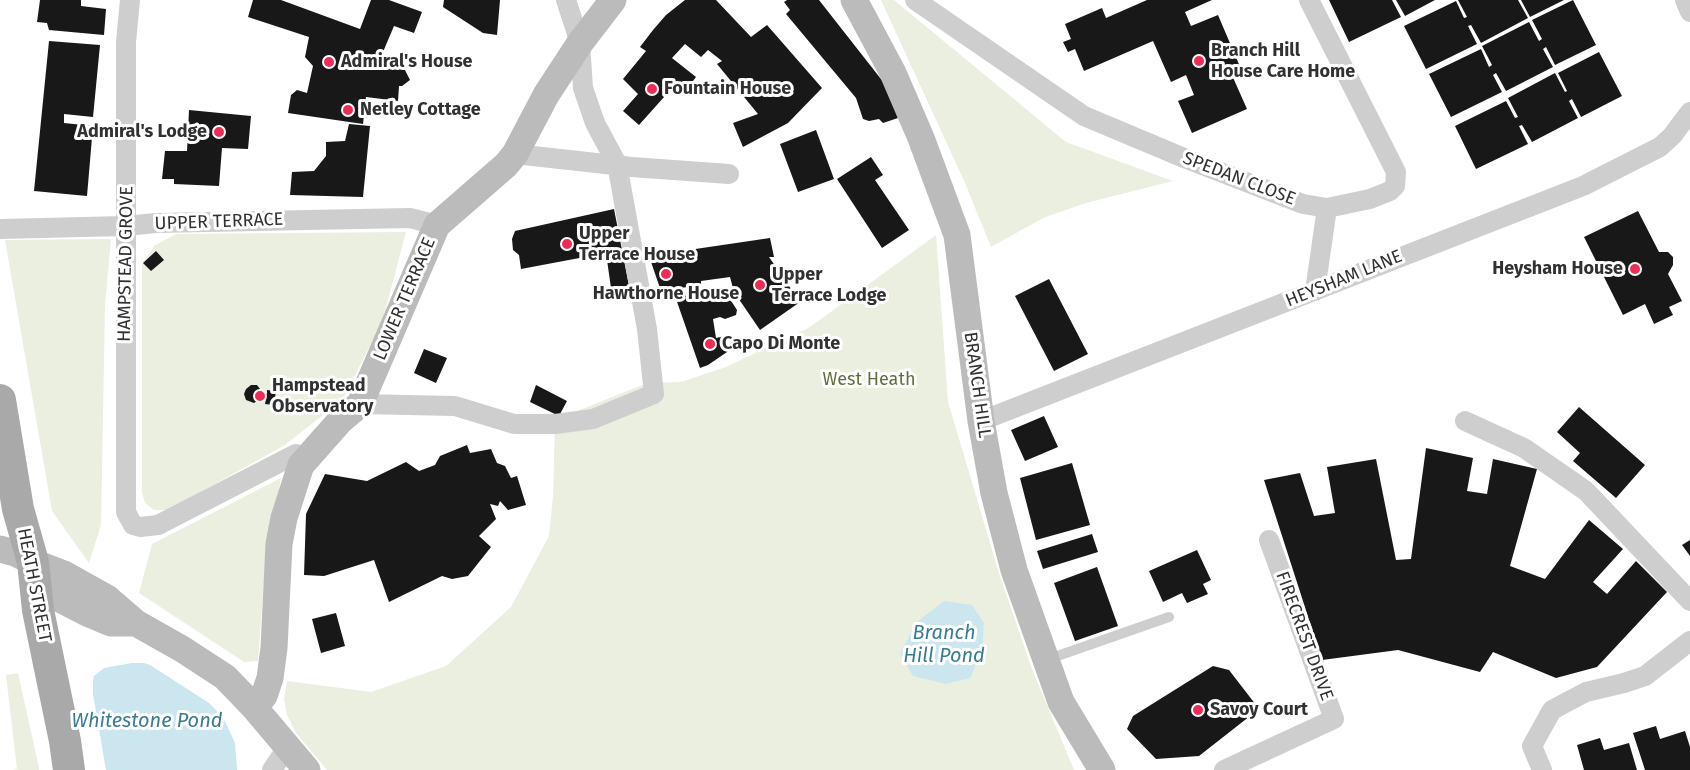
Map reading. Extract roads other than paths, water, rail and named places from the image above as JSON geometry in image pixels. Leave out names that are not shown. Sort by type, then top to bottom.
[{"type":"main road","name":"HEATH STREET","points":[[0,400],[18,509],[33,562],[38,610],[69,770]]},
{"type":"street","name":"HAMPSTEAD GROVE","points":[[130,0],[126,42],[126,513],[133,525],[140,527],[158,525],[296,454],[307,456]]},
{"type":"street","points":[[360,404],[455,406],[514,424],[555,424],[592,418],[654,394],[647,329],[617,164],[595,123],[583,88],[580,43],[566,0]]},
{"type":"street","name":"LOWER TERRACE","points":[[253,706],[264,696],[270,678],[274,648],[279,544],[291,493],[301,465],[340,421],[360,404],[436,225],[506,165],[515,154],[546,95],[580,43],[613,0]]},
{"type":"street","name":"BRANCH HILL","points":[[854,0],[893,73],[921,138],[957,235],[981,421],[994,493],[1014,570],[1061,702],[1101,770]]},
{"type":"street","name":"SPEDAN CLOSE","points":[[915,0],[1084,116],[1303,204],[1327,208],[1370,199],[1390,191],[1395,186],[1396,172],[1309,0]]},
{"type":"street","points":[[1685,0],[1690,12]]},
{"type":"street","name":"HEYSHAM LANE","points":[[981,421],[1583,186],[1660,147],[1672,136],[1690,112]]},
{"type":"street","points":[[515,154],[632,167],[729,174]]},
{"type":"street","points":[[1315,291],[1327,208]]},
{"type":"street","name":"UPPER TERRACE","points":[[0,229],[125,226],[156,223],[410,218],[436,225]]},
{"type":"street","points":[[1464,421],[1524,448],[1586,491],[1690,601]]},
{"type":"street","name":"FIRECREST DRIVE","points":[[1224,770],[1334,719],[1269,540]]},
{"type":"street","points":[[0,549],[64,574],[107,598],[136,623],[225,677],[253,706],[307,770]]},
{"type":"street","points":[[1542,770],[1532,746],[1552,710],[1586,692],[1645,676],[1690,641]]},
{"type":"street","points":[[272,770],[288,746]]},
{"type":"lane","points":[[1046,660],[1169,617]]},
{"type":"water","name":"Branch Hill Pond","points":[[944,601],[972,605],[984,623],[982,652],[970,678],[946,684],[913,676],[900,654],[917,622]]},
{"type":"water","name":"Whitestone Pond","points":[[132,663],[150,665],[209,703],[217,711],[225,721],[235,743],[237,770],[106,770],[93,694],[94,676],[104,668]]},
{"type":"place","name":"Branch Hill House Care Home","points":[[1199,61]]},
{"type":"place","name":"Admiral's House","points":[[329,62]]},
{"type":"place","name":"Fountain House","points":[[652,89]]},
{"type":"place","name":"Netley Cottage","points":[[348,110]]},
{"type":"place","name":"Admiral's Lodge","points":[[219,132]]},
{"type":"place","name":"Upper Terrace House","points":[[567,244]]},
{"type":"place","name":"Heysham House","points":[[1635,269]]},
{"type":"place","name":"Hawthorne House","points":[[666,274]]},
{"type":"place","name":"Upper Terrace Lodge","points":[[760,285]]},
{"type":"place","name":"Capo Di Monte","points":[[710,344]]},
{"type":"place","name":"Hampstead Observatory","points":[[260,396]]},
{"type":"place","name":"Savoy Court","points":[[1198,710]]},
{"type":"park label","name":"West Heath","points":[[869,380]]}]
